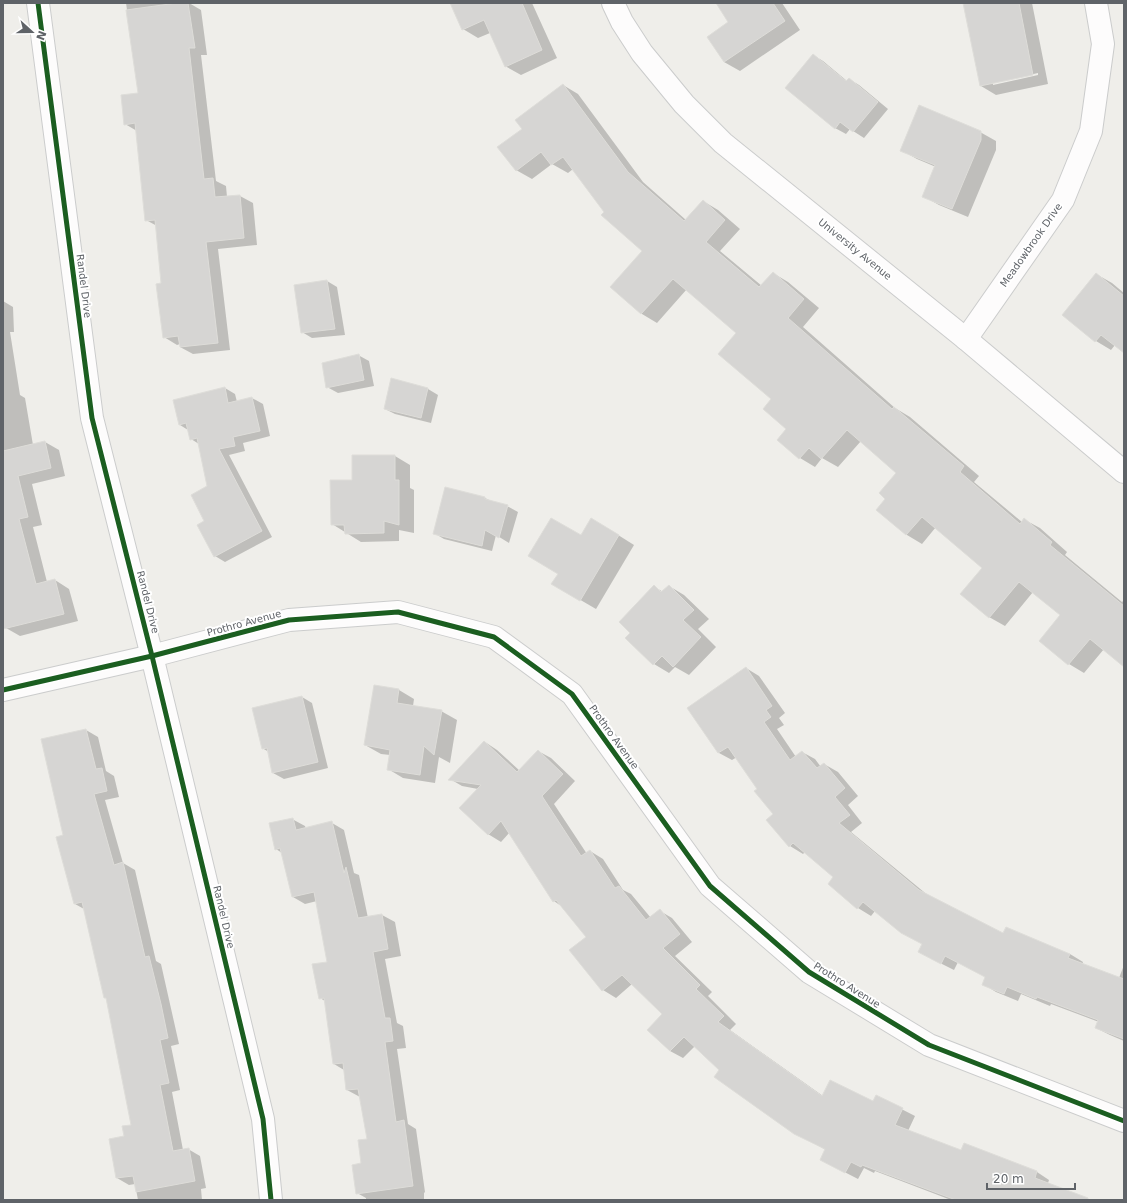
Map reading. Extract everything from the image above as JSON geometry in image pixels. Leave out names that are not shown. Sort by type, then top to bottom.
[{"type":"street","name":"Randel Drive","points":[[38,3],[92,418],[152,656],[263,1119],[271,1200]]},
{"type":"street","name":"University Avenue","points":[[613,3],[622,22],[642,53],[684,104],[723,143],[966,339],[1124,472]]},
{"type":"street","name":"Meadowbrook Drive","points":[[966,339],[1063,200],[1091,131],[1102,44],[1096,3]]},
{"type":"street","name":"Prothro Avenue","points":[[3,690],[152,656],[289,620],[398,612],[494,637],[572,694],[710,886],[809,972],[929,1045],[1124,1121]]},
{"type":"building","points":[[177,3],[188,3],[195,48],[189,48],[204,179],[213,178],[215,197],[240,195],[244,238],[206,242],[218,343],[180,347],[178,336],[163,338],[156,284],[161,283],[155,220],[145,221],[135,123],[124,125],[121,95],[138,93],[126,10]]},
{"type":"building","points":[[450,3],[522,3],[542,50],[505,67],[484,20],[462,30]]},
{"type":"building","points":[[716,3],[773,3],[785,21],[724,62],[707,37],[728,22]]},
{"type":"building","points":[[963,3],[1019,3],[1033,75],[980,86]]},
{"type":"building","points":[[813,54],[846,81],[849,78],[878,102],[853,132],[840,122],[835,129],[785,88]]},
{"type":"building","points":[[563,84],[628,172],[684,221],[703,200],[725,220],[706,242],[759,287],[773,272],[804,299],[788,318],[892,409],[894,407],[964,466],[960,472],[1020,524],[1024,518],[1052,542],[1050,545],[1124,606],[1124,667],[1090,639],[1068,665],[1039,641],[1060,615],[1019,582],[989,618],[960,594],[982,568],[922,517],[906,535],[876,510],[885,499],[879,493],[896,473],[847,430],[821,459],[809,448],[799,459],[777,440],[786,429],[763,409],[771,399],[718,354],[736,333],[673,279],[641,314],[610,287],[642,251],[601,215],[604,212],[563,157],[551,165],[541,152],[516,171],[497,147],[522,129],[515,120]]},
{"type":"building","points":[[919,105],[981,131],[981,140],[952,209],[922,197],[935,165],[900,151]]},
{"type":"building","points":[[1096,273],[1124,296],[1124,353],[1101,335],[1095,342],[1062,315]]},
{"type":"building","points":[[327,280],[335,329],[301,333],[294,285]]},
{"type":"building","points":[[359,354],[364,380],[326,388],[322,363]]},
{"type":"building","points":[[391,378],[428,388],[421,418],[384,409]]},
{"type":"building","points":[[225,387],[228,403],[252,397],[260,431],[233,437],[235,446],[219,449],[262,531],[214,557],[197,525],[204,521],[191,495],[207,486],[197,438],[190,440],[186,423],[179,425],[173,400]]},
{"type":"building","points":[[45,441],[51,468],[18,476],[28,517],[19,519],[36,584],[55,579],[64,614],[3,629],[3,451]]},
{"type":"building","points":[[352,455],[395,455],[395,480],[399,480],[399,525],[384,521],[384,533],[345,534],[344,525],[331,525],[330,480],[352,480]]},
{"type":"building","points":[[445,487],[485,497],[485,499],[508,505],[499,538],[485,530],[482,546],[433,534]]},
{"type":"building","points":[[551,518],[581,535],[591,518],[619,535],[580,601],[551,584],[558,574],[528,556]]},
{"type":"building","points":[[654,585],[661,592],[669,585],[694,610],[683,620],[701,637],[673,667],[662,656],[653,665],[625,638],[630,633],[619,622]]},
{"type":"building","points":[[746,667],[772,706],[766,710],[771,717],[764,722],[790,760],[802,751],[817,768],[824,763],[845,788],[835,797],[850,815],[839,823],[919,890],[1003,933],[1006,927],[1070,954],[1068,958],[1124,979],[1124,1039],[1095,1028],[1098,1020],[1037,997],[1036,999],[1007,987],[1004,994],[982,985],[985,977],[945,956],[941,964],[918,952],[922,944],[901,933],[863,902],[857,909],[828,884],[833,877],[793,843],[789,847],[766,820],[773,814],[754,791],[757,789],[728,747],[718,753],[687,708]]},
{"type":"building","points":[[374,685],[399,689],[397,703],[442,710],[434,755],[424,746],[420,775],[387,770],[390,750],[364,745]]},
{"type":"building","points":[[302,696],[318,762],[272,773],[267,748],[262,749],[252,708]]},
{"type":"building","points":[[86,729],[96,769],[102,768],[107,791],[94,794],[114,865],[123,862],[145,957],[149,956],[161,1004],[168,1038],[160,1040],[169,1083],[160,1085],[173,1151],[189,1148],[195,1181],[136,1192],[133,1176],[116,1178],[109,1139],[124,1136],[122,1126],[131,1125],[106,998],[104,998],[82,902],[74,904],[56,837],[63,835],[41,739]]},
{"type":"building","points":[[484,741],[517,772],[538,750],[563,774],[542,796],[581,856],[590,850],[615,888],[619,886],[646,920],[660,909],[680,934],[663,948],[700,985],[696,989],[724,1016],[718,1022],[822,1096],[830,1080],[873,1101],[876,1095],[903,1108],[895,1125],[961,1150],[964,1143],[1037,1171],[1035,1178],[1088,1198],[1088,1200],[956,1200],[862,1165],[861,1167],[851,1162],[845,1173],[820,1160],[825,1149],[794,1134],[714,1077],[719,1070],[684,1037],[670,1051],[647,1030],[662,1014],[622,975],[602,991],[569,950],[586,937],[556,900],[553,902],[501,821],[488,835],[459,808],[481,785],[448,780]]},
{"type":"building","points":[[293,818],[296,830],[332,821],[344,873],[346,867],[358,918],[382,914],[388,949],[373,952],[385,1018],[390,1018],[393,1041],[385,1042],[396,1122],[404,1120],[413,1186],[356,1194],[352,1165],[361,1163],[358,1140],[367,1139],[358,1089],[346,1090],[343,1063],[333,1064],[324,998],[319,999],[312,964],[327,962],[314,892],[292,897],[280,848],[275,850],[269,823]]},
{"type":"cycle path","points":[[38,3],[92,418],[152,656],[263,1119],[271,1200]]},
{"type":"cycle path","points":[[3,690],[152,656],[289,620],[398,612],[494,637],[572,694],[710,886],[809,972],[929,1045],[1124,1121]]}]
